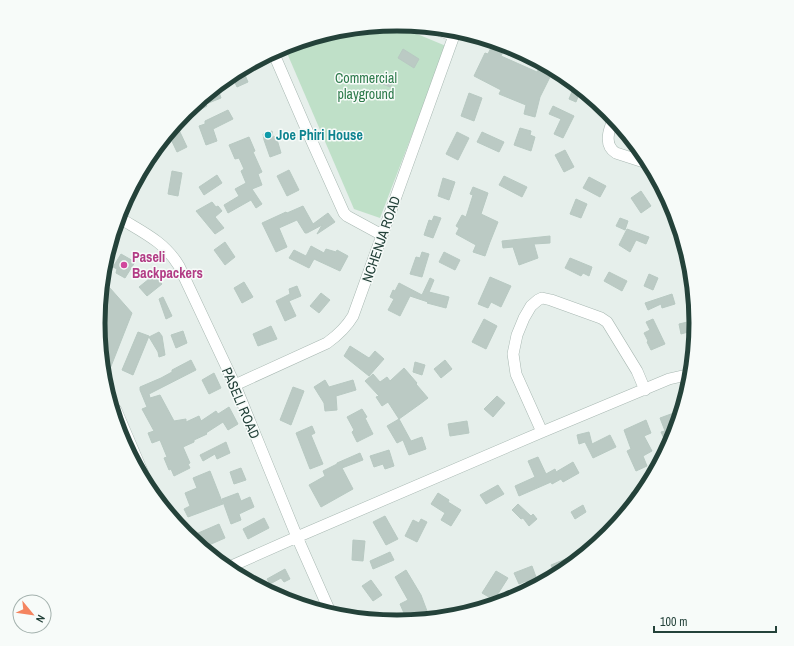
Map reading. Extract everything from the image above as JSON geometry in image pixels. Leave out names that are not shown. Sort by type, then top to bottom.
[{"type":"street","name":"NCHENJA ROAD","points":[[235,385],[327,343],[347,326],[356,310],[454,37]]},
{"type":"street","points":[[275,58],[344,213],[346,216],[382,235]]},
{"type":"street","points":[[612,125],[608,137],[608,143],[611,149],[616,153],[640,161]]},
{"type":"street","name":"PASELI ROAD","points":[[123,220],[156,240],[166,248],[173,257],[235,385],[297,537],[328,606]]},
{"type":"street","points":[[542,432],[517,377],[513,354],[517,335],[524,318],[531,306],[542,298],[601,318],[607,322],[637,371],[645,390]]},
{"type":"street","points":[[234,565],[542,432],[669,379],[684,376]]},
{"type":"green space","name":"Commercial playground","points":[[397,31],[412,32],[446,46],[380,218],[354,209],[287,52],[321,41],[359,33]]},
{"type":"building","points":[[492,46],[503,51],[501,56],[537,72],[539,68],[551,75],[540,97],[535,117],[524,114],[526,105],[499,94],[501,90],[474,76],[485,53],[488,54]]},
{"type":"building","points":[[403,49],[419,59],[414,68],[398,58]]},
{"type":"building","points":[[245,74],[248,82],[237,87],[234,81]]},
{"type":"building","points":[[382,74],[394,80],[390,87],[378,82]]},
{"type":"building","points":[[573,89],[579,94],[576,102],[569,99]]},
{"type":"building","points":[[219,91],[221,98],[206,104],[207,106],[198,111],[204,103]]},
{"type":"building","points":[[469,93],[482,98],[474,121],[461,116]]},
{"type":"building","points":[[553,106],[574,116],[563,138],[554,134],[561,119],[549,114]]},
{"type":"building","points":[[228,110],[233,119],[213,129],[217,141],[206,145],[199,126],[205,124],[205,121]]},
{"type":"building","points":[[520,128],[531,131],[530,135],[535,137],[531,151],[514,145]]},
{"type":"building","points":[[178,129],[187,147],[177,152],[170,138]]},
{"type":"building","points":[[272,131],[273,137],[276,136],[281,153],[270,157],[263,134]]},
{"type":"building","points":[[457,132],[469,138],[458,160],[446,154]]},
{"type":"building","points":[[482,132],[504,142],[499,152],[477,142]]},
{"type":"building","points":[[249,137],[255,151],[253,152],[262,172],[258,174],[262,185],[252,189],[262,204],[256,208],[251,200],[228,213],[224,205],[239,196],[235,189],[246,183],[241,171],[244,169],[239,158],[235,159],[229,145]]},
{"type":"building","points":[[565,150],[574,167],[564,172],[555,155]]},
{"type":"building","points":[[289,170],[299,190],[287,196],[277,176]]},
{"type":"building","points":[[172,171],[182,173],[178,196],[168,194]]},
{"type":"building","points":[[217,175],[222,183],[204,195],[199,187]]},
{"type":"building","points":[[504,176],[527,187],[522,197],[499,185]]},
{"type":"building","points":[[589,177],[606,186],[600,197],[583,188]]},
{"type":"building","points":[[443,178],[455,182],[449,200],[438,196]]},
{"type":"building","points":[[473,187],[488,193],[481,214],[498,222],[485,256],[473,252],[476,245],[456,234],[459,228],[456,226],[462,215],[466,217],[473,195],[470,194]]},
{"type":"building","points":[[641,191],[651,206],[641,213],[631,198]]},
{"type":"building","points":[[576,199],[587,204],[581,218],[570,214]]},
{"type":"building","points":[[212,202],[222,211],[215,217],[224,228],[215,234],[196,211]]},
{"type":"building","points":[[303,206],[313,224],[328,213],[335,222],[317,234],[322,225],[305,233],[297,220],[279,228],[287,247],[276,252],[262,223]]},
{"type":"building","points":[[434,216],[441,218],[433,238],[424,235],[429,220],[432,221]]},
{"type":"building","points":[[620,218],[628,221],[625,230],[616,226]]},
{"type":"building","points":[[627,229],[649,237],[646,244],[636,240],[630,252],[619,245]]},
{"type":"building","points":[[550,236],[550,243],[534,244],[538,258],[519,265],[513,247],[503,248],[502,241]]},
{"type":"building","points":[[225,242],[235,257],[225,265],[214,250]]},
{"type":"building","points":[[311,246],[324,253],[326,249],[336,252],[337,250],[348,256],[340,271],[314,259],[309,268],[289,258],[294,250],[306,256]]},
{"type":"building","points":[[422,252],[429,254],[422,277],[410,274],[416,257],[420,258]]},
{"type":"building","points":[[444,252],[460,260],[455,270],[439,262]]},
{"type":"building","points":[[121,254],[135,262],[125,278],[116,273],[117,269],[113,267]]},
{"type":"building","points":[[570,258],[592,267],[589,276],[583,273],[581,276],[565,268]]},
{"type":"building","points":[[609,272],[627,281],[622,291],[604,281]]},
{"type":"building","points":[[649,274],[658,278],[653,290],[644,286]]},
{"type":"building","points":[[154,275],[162,284],[147,296],[139,287]]},
{"type":"building","points":[[490,277],[511,286],[501,307],[491,302],[488,308],[478,304]]},
{"type":"building","points":[[430,278],[434,280],[429,292],[449,297],[446,308],[427,303],[428,302],[410,296],[400,316],[388,310],[394,299],[390,297],[393,290],[395,291],[399,283],[422,295]]},
{"type":"building","points":[[244,282],[253,297],[242,303],[234,288]]},
{"type":"building","points":[[107,285],[132,313],[109,371],[107,361],[105,323]]},
{"type":"building","points":[[297,286],[301,296],[289,301],[296,316],[285,321],[276,301],[290,294],[289,289]]},
{"type":"building","points":[[321,293],[330,300],[319,313],[310,306]]},
{"type":"building","points":[[672,294],[675,304],[662,308],[661,304],[648,310],[645,303]]},
{"type":"building","points":[[163,297],[172,316],[166,319],[159,299]]},
{"type":"building","points":[[484,319],[497,326],[486,349],[472,342]]},
{"type":"building","points":[[653,319],[665,344],[651,350],[644,333],[650,330],[646,322]]},
{"type":"building","points":[[689,322],[689,332],[681,334],[679,324]]},
{"type":"building","points":[[271,326],[277,339],[258,346],[253,334]]},
{"type":"building","points":[[183,331],[187,343],[176,348],[171,335]]},
{"type":"building","points":[[138,332],[149,336],[133,375],[122,370]]},
{"type":"building","points":[[159,332],[162,336],[165,355],[159,357],[158,352],[149,337]]},
{"type":"building","points":[[350,346],[369,358],[375,351],[384,359],[369,376],[344,356]]},
{"type":"building","points":[[191,360],[196,370],[149,394],[150,398],[160,395],[174,421],[186,419],[186,422],[199,416],[201,421],[216,411],[218,414],[229,407],[238,424],[228,430],[223,422],[206,433],[207,434],[183,447],[190,463],[188,464],[190,468],[174,476],[171,469],[169,470],[164,458],[167,457],[160,440],[152,443],[148,433],[154,431],[142,409],[147,407],[140,387],[161,378],[172,372],[172,370]]},
{"type":"building","points":[[445,360],[452,369],[441,378],[434,369]]},
{"type":"building","points":[[415,362],[425,365],[422,375],[413,372]]},
{"type":"building","points":[[404,368],[428,398],[399,419],[388,402],[382,406],[376,397],[379,396],[365,381],[373,374],[380,382],[387,377],[390,381]]},
{"type":"building","points":[[214,373],[221,388],[209,394],[202,380]]},
{"type":"building","points":[[325,380],[329,387],[353,380],[356,390],[336,396],[337,410],[325,411],[324,403],[314,387]]},
{"type":"building","points":[[293,387],[304,391],[291,425],[280,420]]},
{"type":"building","points":[[497,396],[505,403],[493,417],[484,409]]},
{"type":"building","points":[[362,409],[367,417],[365,418],[373,434],[357,442],[352,432],[354,430],[347,417]]},
{"type":"building","points":[[675,412],[665,440],[661,432],[665,431],[660,418]]},
{"type":"building","points":[[399,419],[411,441],[422,437],[426,449],[409,455],[403,440],[397,443],[387,426]]},
{"type":"building","points":[[646,420],[651,433],[644,436],[652,451],[643,456],[647,466],[636,471],[627,451],[631,449],[624,430]]},
{"type":"building","points":[[467,421],[469,433],[450,436],[448,424]]},
{"type":"building","points":[[312,426],[315,433],[311,435],[323,464],[310,469],[296,433]]},
{"type":"building","points":[[589,432],[592,444],[610,435],[616,447],[593,458],[585,442],[579,444],[577,435]]},
{"type":"building","points":[[226,442],[230,453],[217,459],[215,454],[203,461],[200,455]]},
{"type":"building","points":[[389,450],[394,466],[385,469],[383,464],[374,467],[370,456]]},
{"type":"building","points":[[360,453],[363,460],[342,468],[353,489],[321,507],[309,485],[325,476],[323,471]]},
{"type":"building","points":[[538,457],[546,474],[555,469],[556,472],[573,462],[579,473],[563,482],[561,479],[552,484],[551,482],[519,496],[515,486],[535,477],[528,461]]},
{"type":"building","points":[[241,468],[246,480],[234,484],[230,472]]},
{"type":"building","points":[[210,471],[223,504],[188,517],[184,509],[190,506],[185,493],[197,488],[193,478]]},
{"type":"building","points":[[498,485],[504,494],[486,504],[480,495]]},
{"type":"building","points":[[637,489],[633,496],[631,493]]},
{"type":"building","points":[[238,493],[241,501],[250,497],[254,507],[239,514],[241,520],[231,524],[222,499]]},
{"type":"building","points":[[438,493],[449,500],[448,502],[461,510],[451,526],[441,520],[445,513],[431,504]]},
{"type":"building","points":[[518,504],[531,516],[533,514],[537,519],[529,526],[523,518],[521,519],[512,510]]},
{"type":"building","points":[[583,505],[586,512],[575,519],[571,512]]},
{"type":"building","points":[[385,516],[398,539],[386,545],[373,522]]},
{"type":"building","points":[[264,518],[269,528],[248,539],[243,529]]},
{"type":"building","points":[[421,519],[427,522],[417,542],[405,536],[413,520],[419,523]]},
{"type":"building","points":[[219,524],[225,538],[207,546],[196,534]]},
{"type":"building","points":[[353,540],[365,541],[363,561],[352,560]]},
{"type":"building","points":[[390,552],[394,560],[373,569],[370,561]]},
{"type":"building","points":[[568,558],[569,559],[553,570],[551,565]]},
{"type":"building","points":[[532,566],[536,577],[534,578],[535,580],[527,584],[526,581],[519,584],[514,573]]},
{"type":"building","points":[[285,569],[290,579],[284,582],[281,578],[270,584],[267,579]]},
{"type":"building","points":[[406,570],[421,595],[427,611],[421,614],[405,615],[400,604],[408,600],[395,577]]},
{"type":"building","points":[[496,571],[508,578],[495,598],[493,599],[482,593]]},
{"type":"building","points":[[371,580],[382,595],[373,601],[362,586]]},
{"type":"place","name":"Joe Phiri House","points":[[268,135]]},
{"type":"place","name":"Paseli Backpackers","points":[[124,265]]}]
